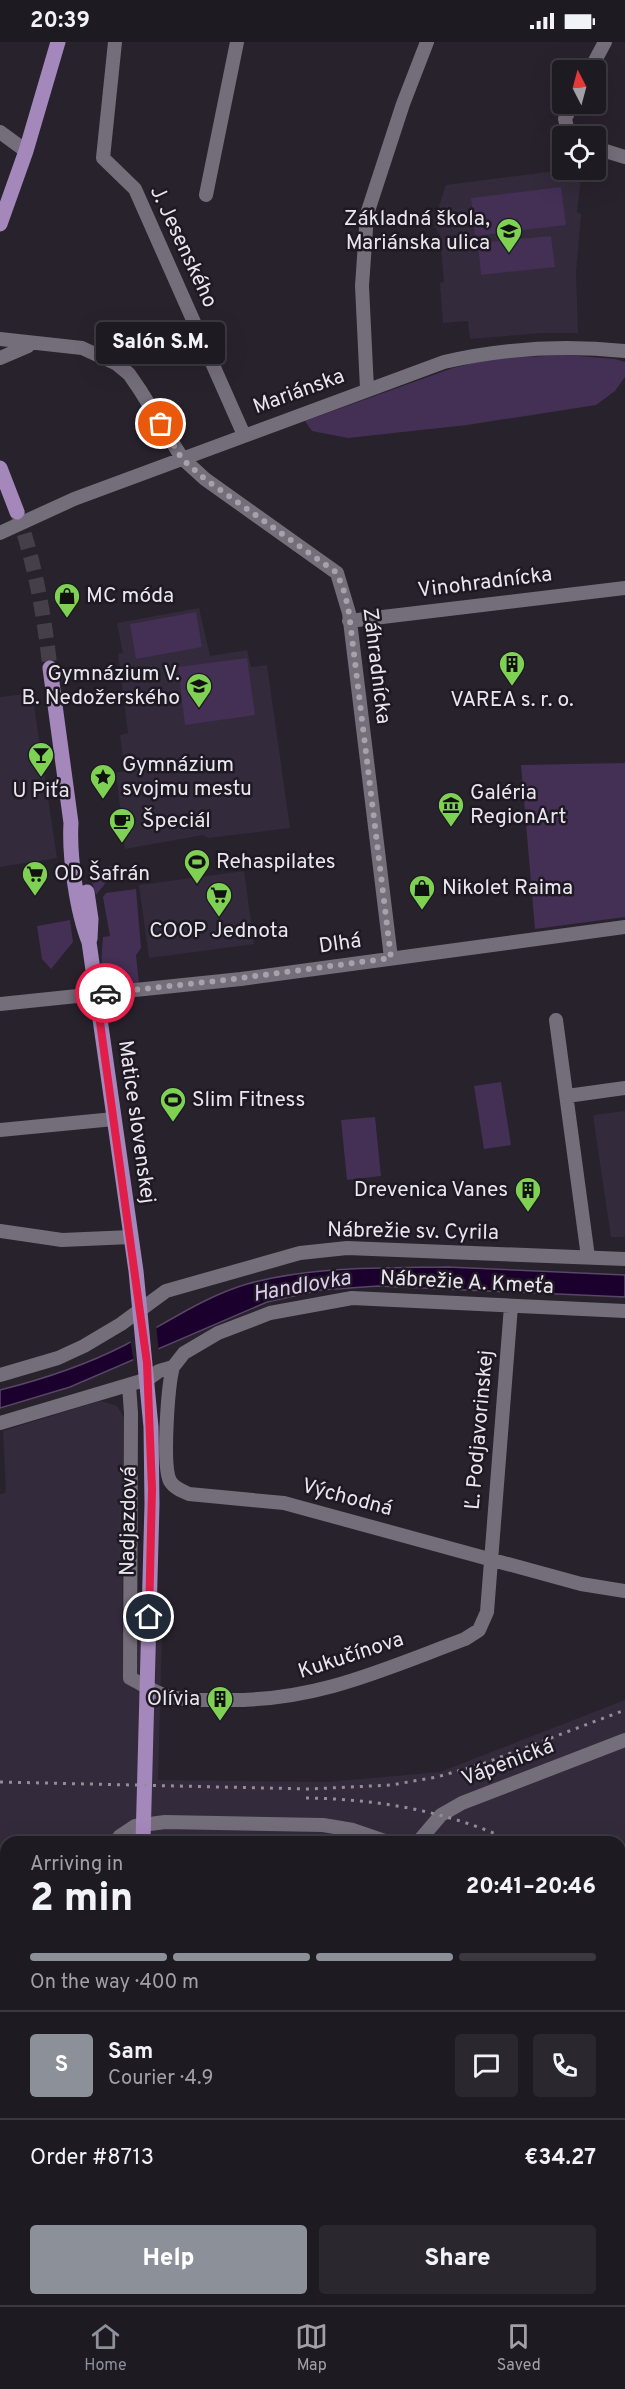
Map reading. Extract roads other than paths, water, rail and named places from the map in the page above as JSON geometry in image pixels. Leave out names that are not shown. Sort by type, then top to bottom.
[{"type":"main road","points":[[0,224],[26,151],[58,42]]},
{"type":"main road","points":[[0,468],[17,512]]},
{"type":"main road","name":"Matice slovenskej","points":[[50,668],[71,823],[70,841],[79,915],[89,942],[141,1309]]},
{"type":"main road","name":"Nadjazdová","points":[[141,1309],[151,1427],[152,1496],[143,1836]]},
{"type":"street","name":"J. Jesenského","points":[[115,42],[103,158],[135,189],[244,435]]},
{"type":"street","points":[[206,195],[237,42]]},
{"type":"street","points":[[367,389],[362,286],[367,214],[403,104],[427,42]]},
{"type":"street","points":[[595,60],[605,42]]},
{"type":"street","points":[[0,132],[26,151]]},
{"type":"street","points":[[606,151],[625,157]]},
{"type":"street","name":"Záhradnícka","points":[[0,339],[81,348],[117,364],[129,374],[140,390],[182,459],[205,479],[337,573],[345,594],[350,621],[391,958]]},
{"type":"street","points":[[0,348],[16,342]]},
{"type":"street","points":[[0,358],[32,344]]},
{"type":"street","name":"Mariánska","points":[[0,533],[74,499],[444,362],[496,351],[573,348],[625,351]]},
{"type":"street","name":"Vinohradnícka","points":[[350,621],[625,588]]},
{"type":"street","name":"Dlhá","points":[[0,1004],[221,981],[625,927]]},
{"type":"street","points":[[556,1020],[588,1257]]},
{"type":"street","points":[[567,1096],[625,1088]]},
{"type":"street","points":[[0,1130],[114,1119]]},
{"type":"street","points":[[0,1231],[62,1240],[131,1237]]},
{"type":"street","name":"Nábrežie sv. Cyrila","points":[[0,1375],[58,1358],[75,1350],[121,1324],[166,1291],[300,1252],[347,1248],[625,1259]]},
{"type":"street","name":"Nábrežie A. Kmeťa","points":[[0,1424],[148,1379],[159,1371],[173,1367],[184,1353],[218,1332],[270,1313],[352,1298],[625,1311]]},
{"type":"street","name":"Ľ. Podjavorinskej","points":[[490,1557],[511,1306]]},
{"type":"street","name":"Východná","points":[[173,1367],[169,1382],[169,1479],[177,1489],[189,1494],[284,1503],[490,1557],[581,1584],[625,1591]]},
{"type":"street","name":"Kukučínova","points":[[129,1385],[131,1413],[130,1678],[165,1695],[192,1700],[261,1701],[299,1696],[338,1686],[465,1639],[479,1630],[487,1612],[490,1557]]},
{"type":"street","points":[[150,1411],[168,1415]]},
{"type":"street","name":"Vápenická","points":[[423,1836],[441,1815],[462,1803],[625,1740]]},
{"type":"street","points":[[120,1836],[135,1826],[165,1822],[323,1825],[353,1830],[371,1836]]},
{"type":"water","name":"Handlovka","points":[[448,1267],[625,1275],[625,1297],[378,1286],[321,1290],[267,1302],[70,1387],[0,1408],[0,1390],[79,1366],[125,1345],[200,1303],[231,1289],[272,1278],[321,1271]]},
{"type":"tunnel","points":[[17,512],[38,589],[50,668]]},
{"type":"railway","points":[[0,1782],[310,1789],[391,1785],[437,1777],[482,1764],[625,1710]]},
{"type":"railway","points":[[306,1798],[360,1801],[412,1809],[464,1822],[500,1836]]},
{"type":"place","name":"Základná škola, Mariánska ulica","points":[[509,254]]},
{"type":"place","name":"Salón S.M.","points":[[161,424]]},
{"type":"place","name":"MC móda","points":[[67,619]]},
{"type":"place","name":"VAREA s. r. o.","points":[[512,687]]},
{"type":"place","name":"Gymnázium V. B. Nedožerského","points":[[199,709]]},
{"type":"place","name":"U Piťa","points":[[41,778]]},
{"type":"place","name":"Gymnázium svojmu mestu","points":[[103,800]]},
{"type":"place","name":"Galéria RegionArt","points":[[451,828]]},
{"type":"place","name":"Špeciál","points":[[122,844]]},
{"type":"place","name":"Rehaspilates","points":[[197,885]]},
{"type":"place","name":"OD Šafrán","points":[[35,897]]},
{"type":"place","name":"Nikolet Raima","points":[[422,911]]},
{"type":"place","name":"COOP Jednota","points":[[219,918]]},
{"type":"place","name":"Slim Fitness","points":[[173,1123]]},
{"type":"place","name":"Drevenica Vanes","points":[[528,1213]]},
{"type":"place","name":"Olívia","points":[[220,1722]]}]
